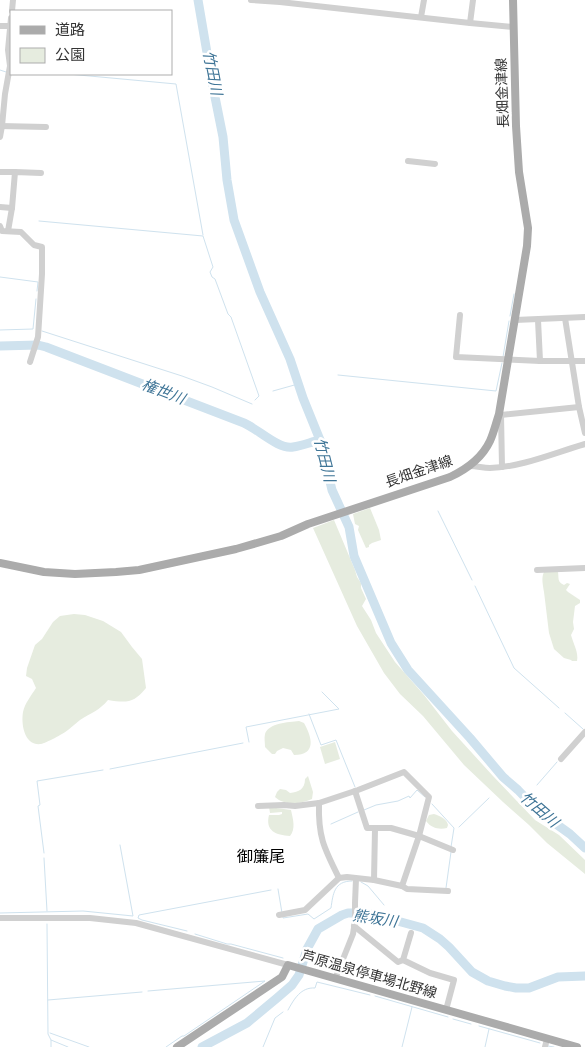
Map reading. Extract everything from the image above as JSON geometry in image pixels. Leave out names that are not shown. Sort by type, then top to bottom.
[{"type":"main road","name":"長畑金津線","points":[[0,563],[44,572],[75,574],[116,572],[139,570],[236,549],[281,536],[308,524],[450,477],[470,466],[485,450],[500,414],[507,360],[527,246],[528,228],[519,172],[516,126],[513,0]]},
{"type":"main road","name":"芦原温泉停車場北野線","points":[[177,1047],[282,977],[288,965],[446,1010],[546,1043],[577,1047]]},
{"type":"street","points":[[251,0],[330,4],[421,17],[513,27]]},
{"type":"street","points":[[421,17],[424,0]]},
{"type":"street","points":[[470,23],[473,0]]},
{"type":"street","points":[[0,26],[10,26],[8,50],[10,66],[0,137]]},
{"type":"street","points":[[1,126],[46,127]]},
{"type":"street","points":[[408,161],[435,164]]},
{"type":"street","points":[[0,172],[41,173]]},
{"type":"street","points":[[8,231],[15,172]]},
{"type":"street","points":[[0,207],[12,208]]},
{"type":"street","points":[[0,226],[2,231],[21,232],[34,245],[42,248],[38,338],[30,362]]},
{"type":"street","points":[[460,315],[456,357],[585,361]]},
{"type":"street","points":[[514,320],[585,317]]},
{"type":"street","points":[[565,318],[571,362],[585,433]]},
{"type":"street","points":[[538,320],[540,361]]},
{"type":"street","points":[[502,467],[500,414],[579,407]]},
{"type":"street","points":[[470,466],[488,468],[523,463],[585,444]]},
{"type":"street","points":[[537,570],[585,568]]},
{"type":"street","points":[[561,759],[585,732]]},
{"type":"street","points":[[258,806],[294,806],[319,803],[404,772],[429,798],[419,836],[402,886]]},
{"type":"street","points":[[355,791],[367,828],[391,828],[419,836],[453,850]]},
{"type":"street","points":[[319,803],[319,832],[338,878]]},
{"type":"street","points":[[374,880],[375,829]]},
{"type":"street","points":[[279,915],[306,910],[338,878],[374,880],[402,886],[407,889],[448,891]]},
{"type":"street","points":[[335,979],[353,934],[356,879]]},
{"type":"street","points":[[0,918],[90,918],[136,923],[288,965]]},
{"type":"street","points":[[354,926],[398,962],[403,960],[430,973],[454,980],[446,1010]]},
{"type":"street","points":[[403,960],[411,933]]},
{"type":"green space","points":[[370,508],[381,540],[372,543],[366,548],[358,530],[359,526],[355,524],[353,514]]},
{"type":"green space","points":[[334,520],[361,583],[366,599],[362,606],[371,620],[376,633],[395,662],[452,731],[535,820],[559,835],[585,860],[585,874],[547,843],[464,765],[423,716],[400,694],[384,673],[357,626],[313,528]]},
{"type":"green space","points":[[544,572],[558,572],[560,583],[564,585],[570,584],[566,590],[580,600],[580,603],[575,606],[574,629],[571,635],[577,651],[577,661],[564,658],[554,649],[549,633],[542,582]]},
{"type":"green space","points":[[85,615],[103,621],[121,632],[142,659],[146,688],[138,697],[130,701],[108,700],[99,709],[80,720],[62,734],[41,744],[35,744],[27,738],[23,728],[24,709],[36,688],[32,679],[26,676],[27,668],[35,645],[42,639],[53,622],[60,616]]},
{"type":"green space","points":[[299,721],[304,723],[309,734],[311,744],[306,752],[294,755],[291,750],[283,748],[272,754],[265,747],[265,734],[270,727]]},
{"type":"green space","points":[[335,742],[340,759],[325,764],[320,747]]},
{"type":"green space","points":[[308,776],[313,792],[312,799],[288,803],[275,797],[280,789],[290,793],[299,791],[303,788],[305,779]]},
{"type":"green space","points":[[269,807],[291,810],[293,827],[290,836],[280,835],[270,828],[269,815],[279,815],[282,812],[270,813]]},
{"type":"green space","points":[[434,814],[446,821],[447,828],[435,828],[426,821],[429,815]]},
{"type":"waterway","name":"竹田川","points":[[198,0],[223,137],[227,180],[234,220],[260,292],[290,359],[320,440],[332,490],[349,527],[354,556],[391,643],[408,670],[503,777],[538,811],[570,834],[585,848]]},
{"type":"waterway","points":[[0,70],[6,72]]},
{"type":"waterway","points":[[79,75],[176,84],[203,235]]},
{"type":"waterway","points":[[39,221],[203,236],[213,267],[210,272],[215,279],[228,314],[231,317],[259,396],[255,400]]},
{"type":"waterway","points":[[0,277],[38,282],[37,291]]},
{"type":"waterway","points":[[510,316],[514,294]]},
{"type":"waterway","points":[[0,330],[33,329],[36,299]]},
{"type":"waterway","points":[[503,357],[509,321]]},
{"type":"waterway","points":[[42,331],[182,376],[252,404]]},
{"type":"waterway","name":"権世川","points":[[0,346],[38,345],[46,347],[244,423],[287,447],[300,446],[320,440]]},
{"type":"waterway","points":[[338,375],[496,391],[502,363]]},
{"type":"waterway","points":[[273,391],[298,384]]},
{"type":"waterway","points":[[438,511],[472,580]]},
{"type":"waterway","points":[[475,586],[514,668],[559,708]]},
{"type":"waterway","points":[[249,742],[246,727],[339,709],[322,692]]},
{"type":"waterway","points":[[565,713],[583,729]]},
{"type":"waterway","points":[[309,714],[321,745],[336,740],[355,787]]},
{"type":"waterway","points":[[110,769],[243,743]]},
{"type":"waterway","points":[[537,785],[557,762]]},
{"type":"waterway","points":[[44,853],[37,781],[103,770]]},
{"type":"waterway","points":[[364,810],[376,805],[398,801],[409,796],[410,798],[417,790],[425,797]]},
{"type":"waterway","points":[[459,827],[489,798]]},
{"type":"waterway","points":[[432,804],[454,828],[451,847]]},
{"type":"waterway","points":[[331,824],[358,812]]},
{"type":"waterway","points":[[0,913],[83,911],[133,916],[120,845]]},
{"type":"waterway","points":[[446,888],[451,852]]},
{"type":"waterway","points":[[44,858],[47,911]]},
{"type":"waterway","points":[[283,917],[308,914],[314,919],[331,908],[334,893],[338,886],[341,883],[352,881]]},
{"type":"waterway","points":[[361,882],[368,886],[384,905]]},
{"type":"waterway","points":[[278,889],[282,913]]},
{"type":"waterway","points":[[187,931],[138,918],[139,915],[271,890]]},
{"type":"waterway","name":"熊坂川","points":[[202,1047],[247,1023],[292,985],[299,975],[307,949],[318,929],[348,913],[364,913],[423,928],[449,947],[472,972],[488,981],[505,986],[529,988],[558,977],[585,976]]},
{"type":"waterway","points":[[47,924],[48,1034],[51,1040]]},
{"type":"waterway","points":[[195,934],[283,958]]},
{"type":"waterway","points":[[148,991],[265,981],[166,1047]]},
{"type":"waterway","points":[[288,1010],[298,994],[306,989],[315,988],[317,982],[370,995]]},
{"type":"waterway","points":[[48,1000],[142,992]]},
{"type":"waterway","points":[[375,996],[448,1017]]},
{"type":"waterway","points":[[402,1047],[412,1007]]},
{"type":"waterway","points":[[263,1047],[275,1018],[283,1012]]},
{"type":"waterway","points":[[453,1019],[471,1024]]},
{"type":"waterway","points":[[479,1026],[540,1043]]},
{"type":"waterway","points":[[485,1047],[489,1029]]},
{"type":"waterway","points":[[50,1033],[89,1047]]},
{"type":"waterway","points":[[51,1047],[51,1040],[68,1047]]},
{"type":"waterway","points":[[548,1046],[554,1047]]},
{"type":"district","name":"御簾尾","points":[[261,857]]}]
